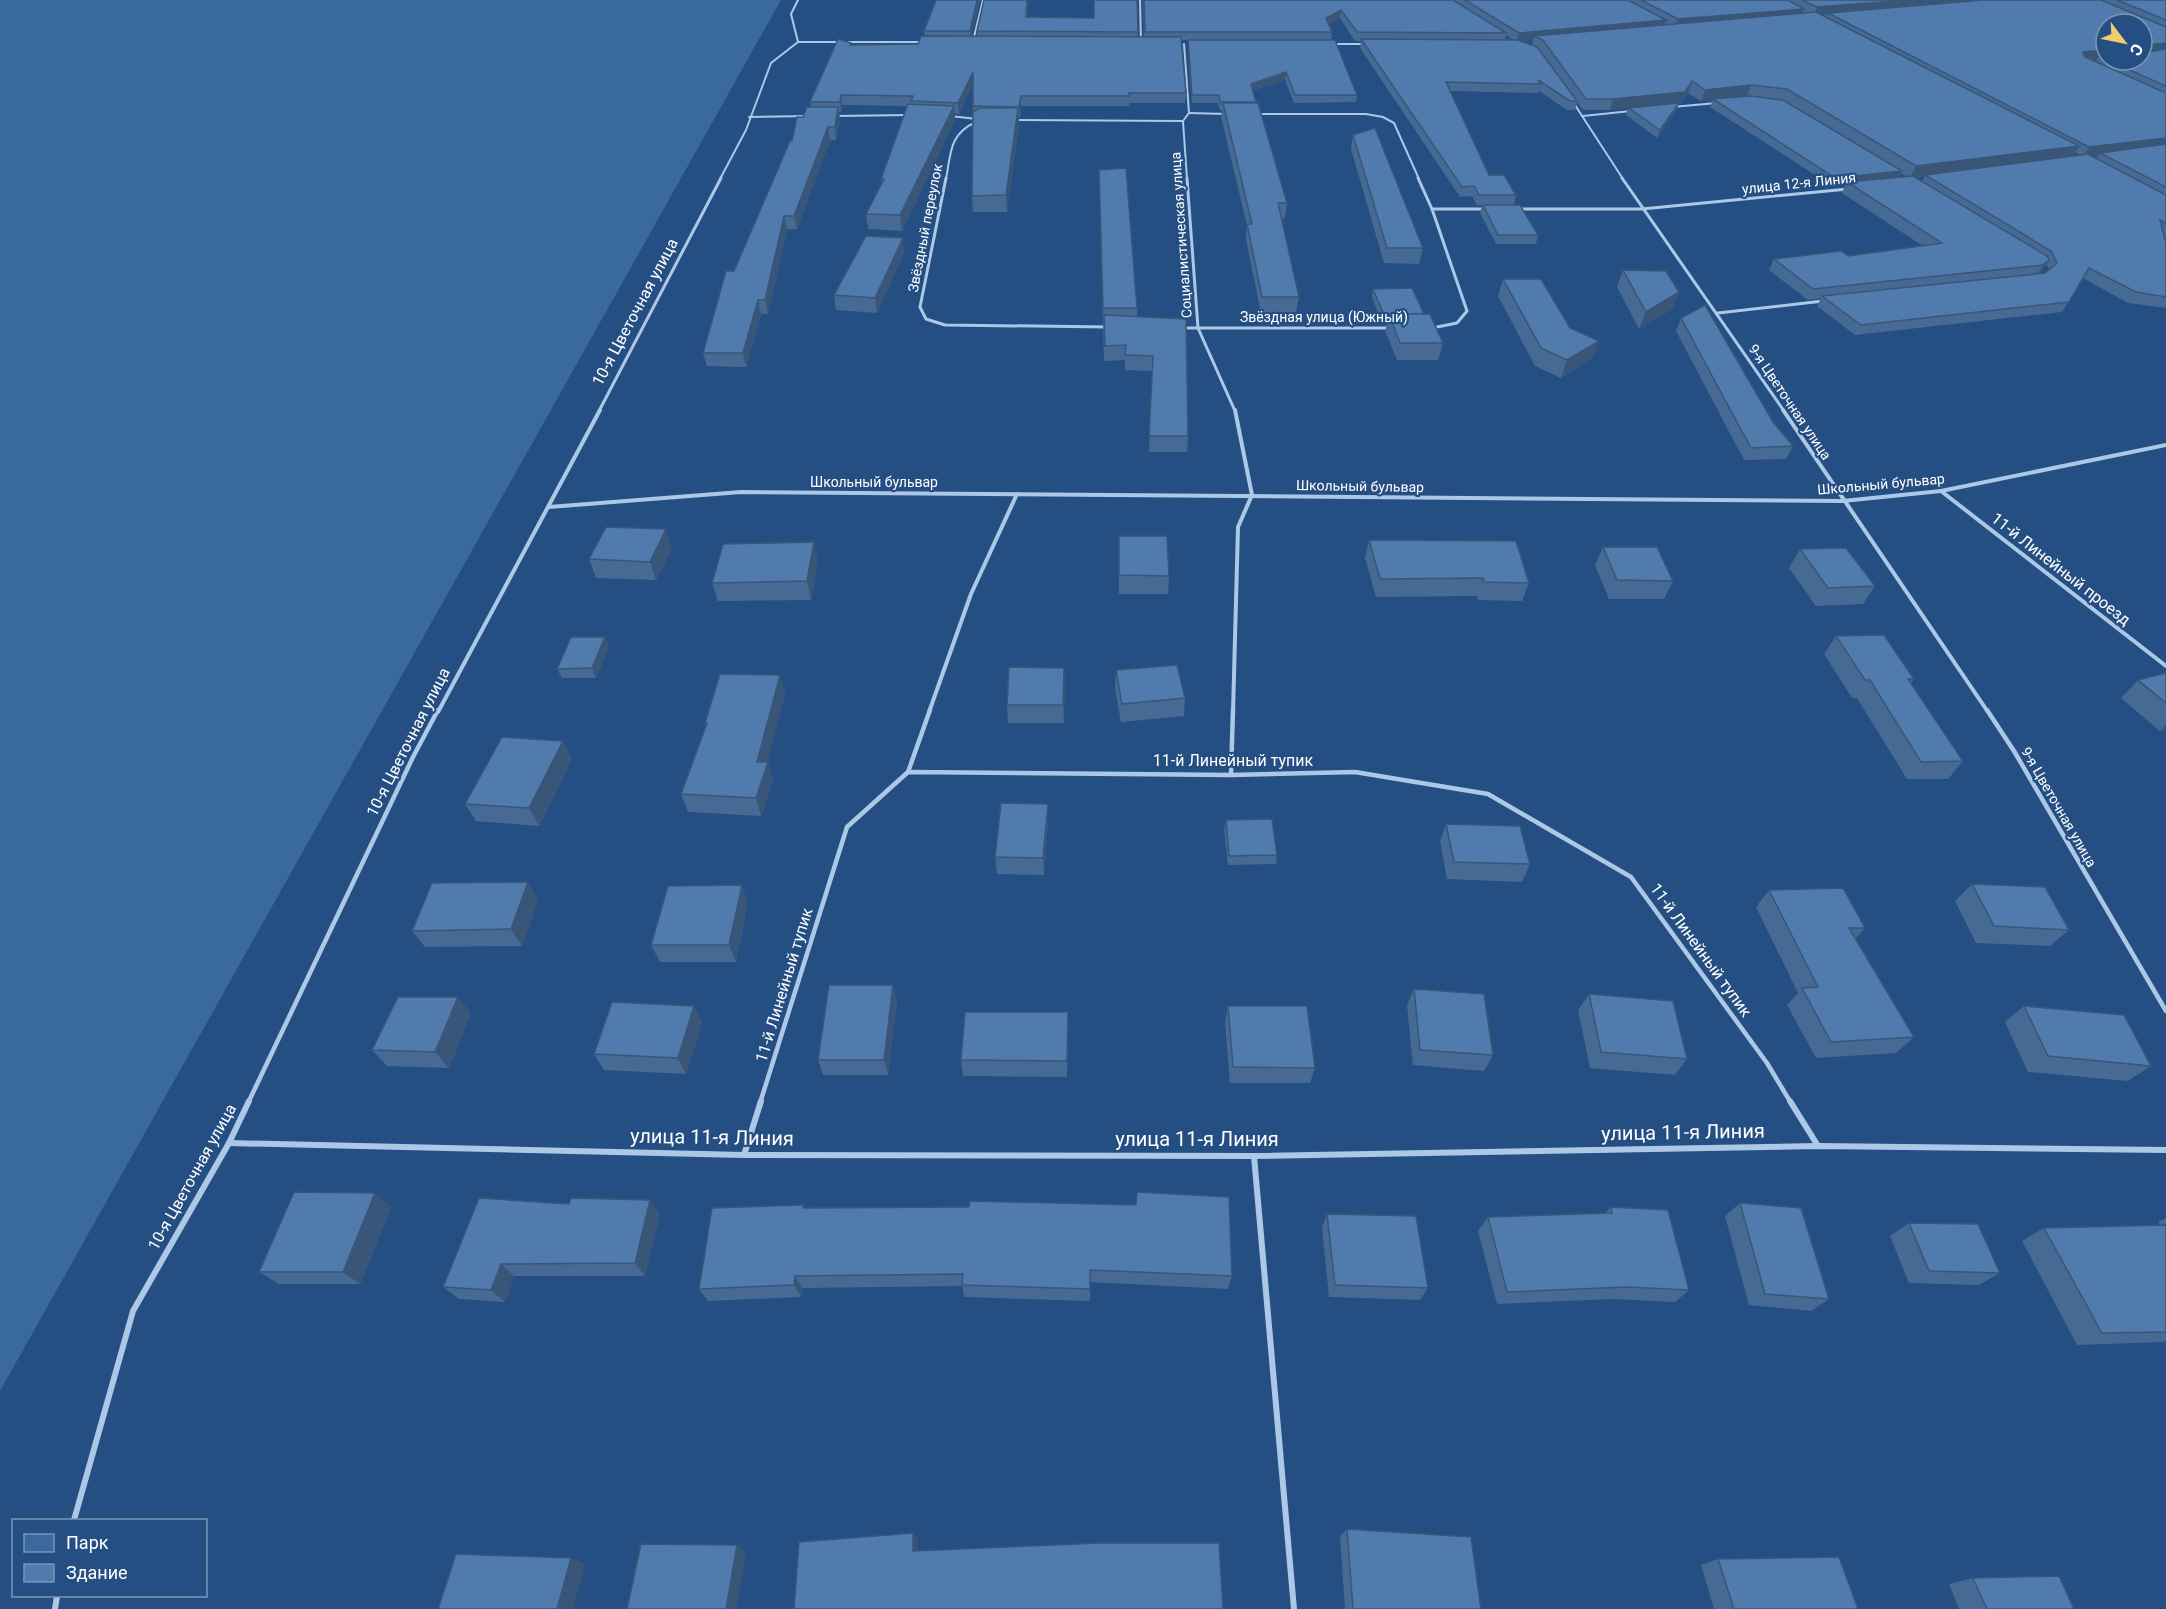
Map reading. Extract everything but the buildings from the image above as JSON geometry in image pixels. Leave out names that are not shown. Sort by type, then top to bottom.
[{"type":"lane","points":[[798,0],[791,14],[798,42],[927,42]]},
{"type":"lane","points":[[973,42],[983,0]]},
{"type":"lane","points":[[1140,0],[1141,44]]},
{"type":"lane","name":"10-я Цветочная улица","points":[[75,1519],[133,1311],[229,1143],[413,757],[549,507],[746,130],[771,63],[798,42]]},
{"type":"lane","points":[[1004,120],[1183,122],[1189,113],[1184,44]]},
{"type":"lane","points":[[1327,44],[1374,44]]},
{"type":"lane","name":"9-я Цветочная улица","points":[[1570,98],[1642,209],[1718,313],[2014,751],[2166,1011]]},
{"type":"lane","points":[[1665,108],[1724,102]]},
{"type":"lane","points":[[1583,116],[1642,110]]},
{"type":"lane","points":[[1189,113],[1236,114]]},
{"type":"lane","name":"Звёздная улица (Южный)","points":[[1248,114],[1366,114],[1394,123],[1432,210],[1467,311],[1457,323],[1422,328]]},
{"type":"lane","points":[[831,116],[913,115]]},
{"type":"lane","points":[[749,117],[808,116]]},
{"type":"lane","name":"Звёздный переулок","points":[[947,116],[980,120],[964,128],[954,139],[920,307],[926,319],[945,325],[1118,327]]},
{"type":"lane","name":"Социалистическая улица","points":[[1183,122],[1198,328],[1237,415],[1252,495]]},
{"type":"lane","name":"улица 12-я Линия","points":[[1514,209],[1642,209],[1853,189]]},
{"type":"lane","points":[[1432,210],[1490,209]]},
{"type":"lane","points":[[1718,313],[1824,301]]},
{"type":"lane","points":[[1175,328],[1198,328]]},
{"type":"lane","name":"Звёздная улица (Южный)","points":[[1198,328],[1399,328]]},
{"type":"lane","name":"Школьный бульвар","points":[[549,507],[741,492],[1843,501],[1941,491],[2166,445]]},
{"type":"lane","name":"11-й Линейный проезд","points":[[1941,491],[2166,666]]},
{"type":"lane","points":[[908,772],[971,594],[1017,494]]},
{"type":"lane","points":[[1231,775],[1238,527],[1252,495]]},
{"type":"lane","name":"11-й Линейный тупик","points":[[744,1155],[847,827],[908,772],[1231,775],[1355,772],[1488,794],[1630,877],[1767,1063],[1818,1146]]},
{"type":"lane","name":"улица 11-я Линия","points":[[229,1143],[744,1155],[1254,1156],[1818,1146],[2166,1150]]},
{"type":"lane","points":[[1254,1156],[1294,1609]]},
{"type":"green space","points":[[0,0],[781,0],[0,1391]]}]
